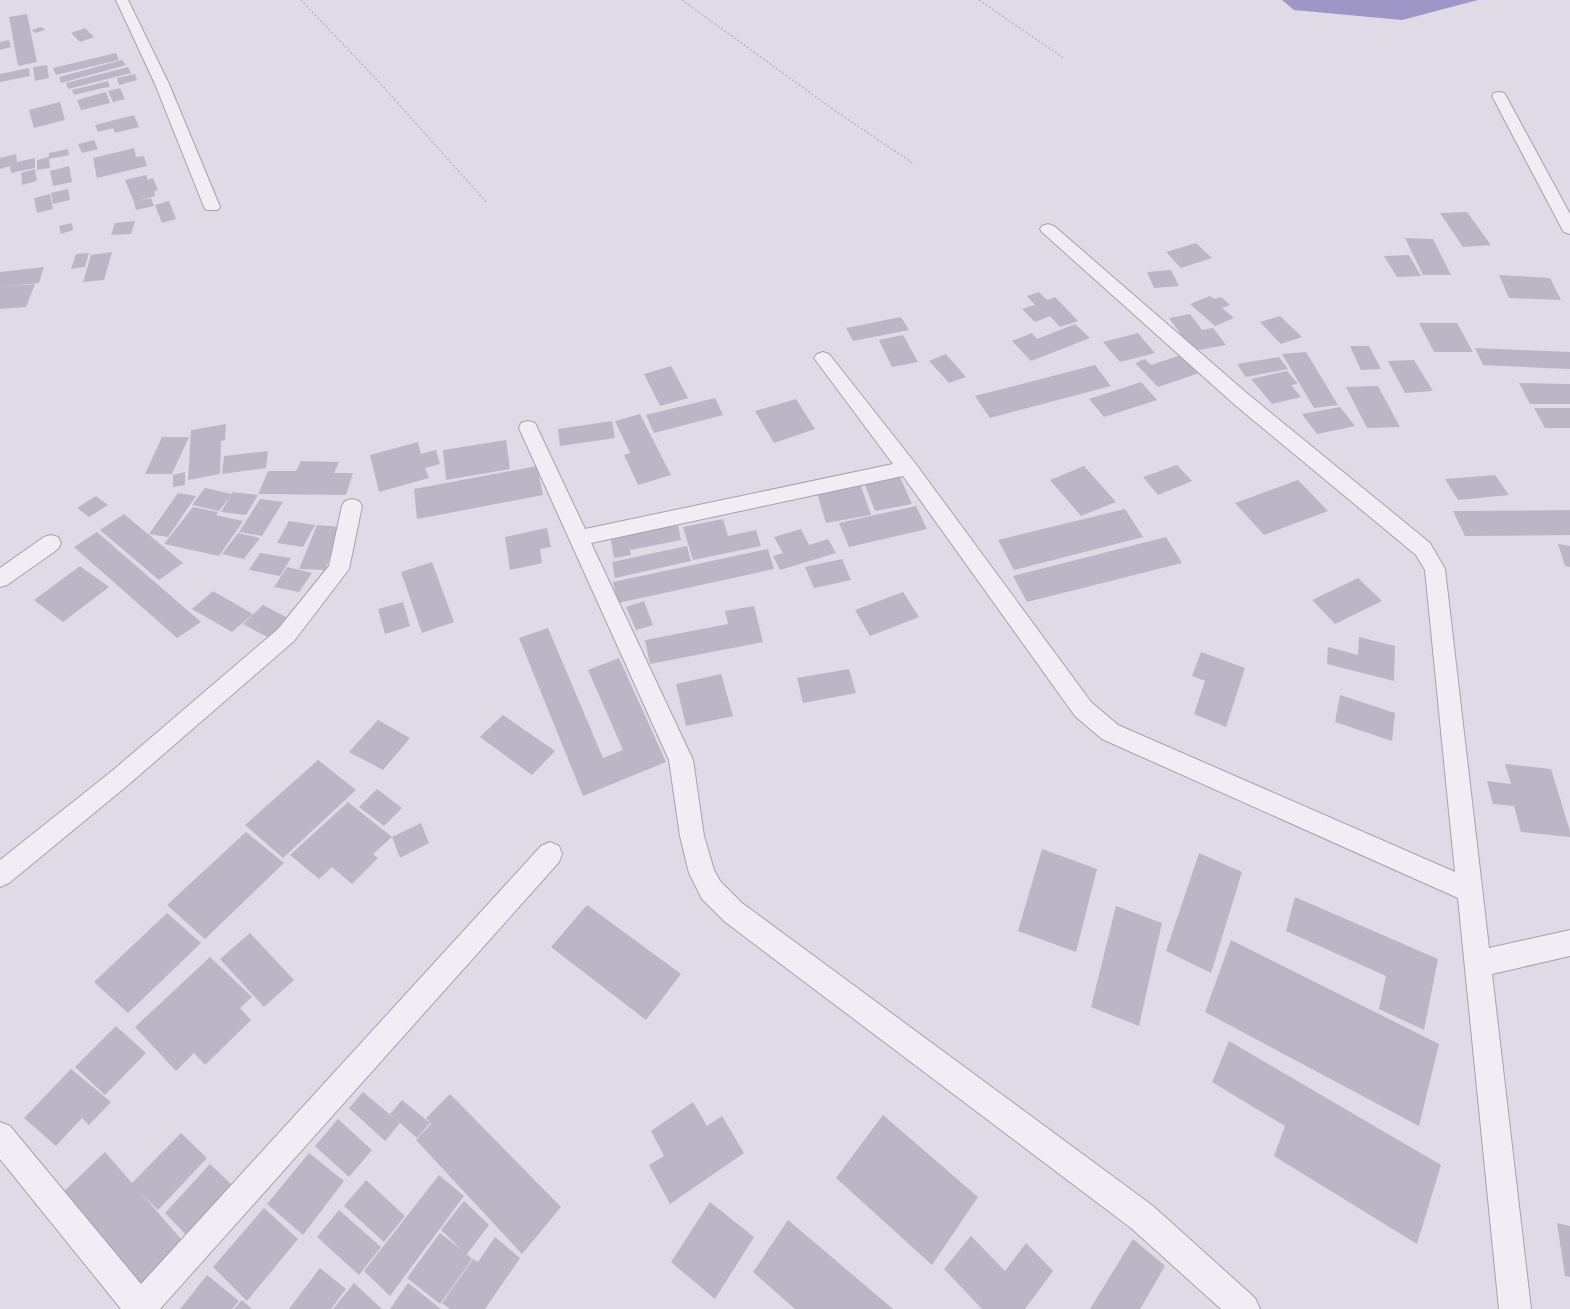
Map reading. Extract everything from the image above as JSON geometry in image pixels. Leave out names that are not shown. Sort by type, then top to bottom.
[{"type":"street","points":[[122,0],[162,84],[212,207]]},
{"type":"street","points":[[1499,96],[1570,229]]},
{"type":"street","points":[[1048,229],[1242,400],[1423,549],[1435,569],[1515,1309]]},
{"type":"street","points":[[823,358],[908,468],[1083,709],[1110,732],[1470,891]]},
{"type":"street","points":[[528,428],[681,760],[692,836],[702,873],[711,890],[733,912],[1142,1217],[1244,1309]]},
{"type":"street","points":[[579,538],[908,468]]},
{"type":"street","points":[[0,875],[120,778],[286,636],[339,569],[352,506]]},
{"type":"street","points":[[0,579],[51,543]]},
{"type":"street","points":[[0,1136],[140,1308],[550,854]]},
{"type":"street","points":[[1478,964],[1570,943]]},
{"type":"path","points":[[301,0],[379,82],[487,203]]},
{"type":"path","points":[[682,0],[834,110],[914,164]]},
{"type":"path","points":[[979,0],[1065,59]]},
{"type":"shaded area","points":[[1282,0],[1478,0],[1402,20],[1294,10]]},
{"type":"building","points":[[27,14],[37,62],[18,66],[9,17]]},
{"type":"building","points":[[42,27],[45,30],[35,33],[32,30]]},
{"type":"building","points":[[85,28],[94,37],[80,42],[71,33]]},
{"type":"building","points":[[9,40],[11,47],[0,50],[0,42]]},
{"type":"building","points":[[116,53],[119,60],[56,75],[53,68]]},
{"type":"building","points":[[122,60],[126,65],[61,83],[59,77]]},
{"type":"building","points":[[47,65],[49,78],[35,81],[33,67]]},
{"type":"building","points":[[128,67],[131,73],[68,89],[66,83]]},
{"type":"building","points":[[29,68],[30,76],[0,82],[0,74]]},
{"type":"building","points":[[135,74],[137,80],[119,85],[117,78]]},
{"type":"building","points":[[108,81],[110,87],[74,95],[72,90]]},
{"type":"building","points":[[120,88],[125,99],[113,102],[108,91]]},
{"type":"building","points":[[106,92],[110,103],[81,110],[77,100]]},
{"type":"building","points":[[60,102],[65,120],[34,128],[29,110]]},
{"type":"building","points":[[134,115],[139,127],[115,133],[113,128],[98,132],[95,125]]},
{"type":"building","points":[[94,140],[98,149],[82,153],[78,144]]},
{"type":"building","points":[[134,148],[136,157],[144,156],[147,166],[97,178],[93,158]]},
{"type":"building","points":[[68,149],[69,155],[49,159],[50,168],[37,170],[37,160],[49,157],[49,153]]},
{"type":"building","points":[[16,154],[17,162],[35,158],[35,168],[11,173],[10,166],[0,169],[0,158]]},
{"type":"building","points":[[69,166],[72,182],[53,186],[50,171]]},
{"type":"building","points":[[35,169],[37,181],[22,185],[21,173]]},
{"type":"building","points":[[146,175],[148,180],[153,178],[158,190],[154,191],[155,196],[134,202],[125,180]]},
{"type":"building","points":[[68,189],[70,200],[53,204],[51,193]]},
{"type":"building","points":[[50,194],[53,209],[37,213],[34,198]]},
{"type":"building","points":[[151,198],[154,206],[136,210],[134,202]]},
{"type":"building","points":[[169,201],[176,219],[162,223],[155,205]]},
{"type":"building","points":[[1467,212],[1491,245],[1463,247],[1440,213]]},
{"type":"building","points":[[135,221],[131,234],[111,235],[115,223]]},
{"type":"building","points":[[72,223],[73,230],[61,234],[59,226]]},
{"type":"building","points":[[1405,238],[1433,239],[1451,275],[1423,275]]},
{"type":"building","points":[[1196,243],[1212,258],[1181,268],[1166,252]]},
{"type":"building","points":[[112,252],[104,280],[83,282],[91,255]]},
{"type":"building","points":[[89,253],[85,267],[71,269],[76,254]]},
{"type":"building","points":[[1409,255],[1421,276],[1397,277],[1384,256]]},
{"type":"building","points":[[44,267],[39,283],[0,287],[0,272]]},
{"type":"building","points":[[1171,270],[1179,286],[1154,288],[1147,272]]},
{"type":"building","points":[[1499,275],[1550,278],[1561,300],[1509,298]]},
{"type":"building","points":[[35,284],[26,307],[0,309],[0,287]]},
{"type":"building","points":[[1039,292],[1047,300],[1055,297],[1078,321],[1060,327],[1050,316],[1035,322],[1022,309],[1035,305],[1027,296]]},
{"type":"building","points":[[1210,296],[1214,299],[1221,297],[1230,305],[1222,308],[1234,318],[1215,326],[1190,304]]},
{"type":"building","points":[[1190,314],[1202,330],[1213,328],[1226,345],[1193,351],[1169,318]]},
{"type":"building","points":[[1280,316],[1302,337],[1281,344],[1260,322]]},
{"type":"building","points":[[901,317],[909,330],[853,341],[846,328]]},
{"type":"building","points":[[1419,323],[1457,323],[1473,352],[1434,352]]},
{"type":"building","points":[[1075,324],[1090,338],[1031,361],[1012,341],[1032,333],[1037,339]]},
{"type":"building","points":[[1138,333],[1155,353],[1120,362],[1103,342]]},
{"type":"building","points":[[903,335],[918,362],[892,367],[879,340]]},
{"type":"building","points":[[1350,346],[1369,346],[1381,369],[1361,370]]},
{"type":"building","points":[[1475,348],[1570,352],[1570,369],[1483,365]]},
{"type":"building","points":[[1306,352],[1338,405],[1314,408],[1282,354]]},
{"type":"building","points":[[1187,353],[1205,371],[1158,387],[1135,363],[1145,359],[1151,365]]},
{"type":"building","points":[[946,354],[966,377],[949,383],[929,361]]},
{"type":"building","points":[[1279,357],[1288,369],[1246,377],[1237,364]]},
{"type":"building","points":[[1414,360],[1433,391],[1405,393],[1388,361]]},
{"type":"building","points":[[1095,365],[1111,386],[990,418],[975,396]]},
{"type":"building","points":[[671,366],[688,398],[660,406],[644,374]]},
{"type":"building","points":[[1287,371],[1298,384],[1291,385],[1301,397],[1272,404],[1251,379]]},
{"type":"building","points":[[1141,382],[1157,400],[1104,417],[1089,399]]},
{"type":"building","points":[[1519,383],[1570,384],[1570,404],[1530,404]]},
{"type":"building","points":[[1378,386],[1400,427],[1367,428],[1346,387]]},
{"type":"building","points":[[715,398],[723,415],[654,433],[646,415]]},
{"type":"building","points":[[796,399],[815,429],[774,443],[755,411]]},
{"type":"building","points":[[1340,407],[1355,426],[1317,434],[1302,414]]},
{"type":"building","points":[[1534,408],[1570,408],[1570,428],[1545,428]]},
{"type":"building","points":[[640,414],[671,475],[638,485],[624,455],[630,453],[615,421]]},
{"type":"building","points":[[612,421],[615,438],[560,446],[558,429]]},
{"type":"building","points":[[226,424],[225,440],[221,441],[220,474],[188,480],[191,430]]},
{"type":"building","points":[[162,437],[189,437],[172,474],[145,474]]},
{"type":"building","points":[[506,440],[510,469],[446,480],[443,450]]},
{"type":"building","points":[[418,442],[421,454],[436,450],[440,464],[425,468],[429,478],[379,492],[370,455]]},
{"type":"building","points":[[268,451],[266,468],[222,474],[224,456]]},
{"type":"building","points":[[301,461],[339,462],[334,473],[353,473],[346,495],[258,494],[268,471],[296,471]]},
{"type":"building","points":[[1177,465],[1192,481],[1158,495],[1143,477]]},
{"type":"building","points":[[537,466],[543,495],[417,519],[414,489]]},
{"type":"building","points":[[1084,466],[1116,502],[1081,516],[1050,480]]},
{"type":"building","points":[[185,472],[185,485],[173,487],[173,475]]},
{"type":"building","points":[[1495,475],[1509,495],[1458,500],[1445,479]]},
{"type":"building","points":[[900,477],[912,504],[875,511],[865,485]]},
{"type":"building","points":[[1298,480],[1328,511],[1264,535],[1235,503]]},
{"type":"building","points":[[860,483],[871,515],[826,523],[816,490]]},
{"type":"building","points":[[205,488],[232,494],[219,511],[192,505]]},
{"type":"building","points":[[233,492],[258,495],[246,515],[221,512]]},
{"type":"building","points":[[178,493],[196,496],[168,537],[149,534]]},
{"type":"building","points":[[96,496],[108,505],[89,517],[77,508]]},
{"type":"building","points":[[260,499],[283,502],[262,536],[239,532]]},
{"type":"building","points":[[916,506],[927,529],[849,547],[839,523]]},
{"type":"building","points":[[193,507],[218,512],[216,515],[243,521],[219,556],[164,544]]},
{"type":"building","points":[[1125,509],[1143,537],[1014,570],[998,540]]},
{"type":"building","points":[[1570,510],[1570,535],[1465,536],[1453,511]]},
{"type":"building","points":[[124,514],[183,563],[159,580],[100,530]]},
{"type":"building","points":[[723,519],[728,536],[756,530],[761,546],[693,560],[683,527]]},
{"type":"building","points":[[289,521],[315,525],[303,547],[277,543]]},
{"type":"building","points":[[317,525],[342,527],[325,570],[299,569]]},
{"type":"building","points":[[678,525],[681,540],[630,550],[631,555],[614,558],[610,536]]},
{"type":"building","points":[[547,528],[551,547],[540,549],[542,563],[510,570],[505,537]]},
{"type":"building","points":[[801,529],[809,545],[828,539],[836,553],[780,570],[773,556],[783,553],[774,537]]},
{"type":"building","points":[[97,532],[201,622],[177,638],[74,547]]},
{"type":"building","points":[[238,533],[260,538],[244,559],[222,554]]},
{"type":"building","points":[[1166,537],[1182,563],[1027,602],[1013,576]]},
{"type":"building","points":[[1558,544],[1570,546],[1570,567],[1565,566]]},
{"type":"building","points":[[687,546],[691,561],[615,578],[612,562]]},
{"type":"building","points":[[768,549],[774,569],[618,603],[613,582]]},
{"type":"building","points":[[260,553],[291,558],[280,576],[249,570]]},
{"type":"building","points":[[842,559],[851,580],[814,588],[805,567]]},
{"type":"building","points":[[432,562],[454,622],[422,633],[401,572]]},
{"type":"building","points":[[80,566],[109,587],[63,622],[34,600]]},
{"type":"building","points":[[287,567],[312,573],[299,592],[274,587]]},
{"type":"building","points":[[1358,578],[1382,601],[1335,624],[1312,600]]},
{"type":"building","points":[[213,591],[253,614],[232,632],[192,609]]},
{"type":"building","points":[[903,592],[919,617],[870,636],[855,610]]},
{"type":"building","points":[[644,601],[653,625],[636,630],[626,607]]},
{"type":"building","points":[[403,602],[410,626],[385,634],[378,609]]},
{"type":"building","points":[[263,605],[288,618],[269,638],[243,624]]},
{"type":"building","points":[[754,606],[763,642],[650,664],[645,640],[728,624],[725,611]]},
{"type":"building","points":[[548,628],[603,758],[623,750],[588,670],[619,658],[666,762],[583,796],[519,638]]},
{"type":"building","points":[[1359,637],[1395,646],[1394,681],[1327,664],[1328,647],[1358,655]]},
{"type":"building","points":[[1201,652],[1245,668],[1226,727],[1194,714],[1205,681],[1192,676]]},
{"type":"building","points":[[849,669],[856,693],[803,703],[797,678]]},
{"type":"building","points":[[721,674],[733,716],[686,726],[676,684]]},
{"type":"building","points":[[1340,695],[1395,713],[1392,741],[1335,722]]},
{"type":"building","points":[[503,715],[555,751],[532,775],[480,737]]},
{"type":"building","points":[[378,720],[410,738],[383,770],[349,752]]},
{"type":"building","points":[[318,760],[356,790],[283,858],[245,825]]},
{"type":"building","points":[[1505,764],[1551,769],[1570,831],[1570,837],[1521,832],[1514,806],[1493,804],[1487,781],[1511,784]]},
{"type":"building","points":[[377,789],[402,808],[384,826],[359,807]]},
{"type":"building","points":[[348,802],[392,837],[373,854],[378,858],[352,884],[332,867],[319,879],[290,855]]},
{"type":"building","points":[[421,823],[429,843],[400,858],[392,837]]},
{"type":"building","points":[[246,832],[284,863],[205,939],[167,905]]},
{"type":"building","points":[[1042,849],[1097,869],[1076,952],[1018,931]]},
{"type":"building","points":[[1199,853],[1242,872],[1211,973],[1166,951]]},
{"type":"building","points":[[1295,897],[1438,959],[1424,1030],[1379,1009],[1386,976],[1286,931]]},
{"type":"building","points":[[587,905],[681,974],[646,1020],[551,947]]},
{"type":"building","points":[[1116,906],[1162,923],[1139,1026],[1091,1007]]},
{"type":"building","points":[[167,913],[201,943],[128,1013],[94,982]]},
{"type":"building","points":[[250,933],[294,980],[264,1007],[220,959]]},
{"type":"building","points":[[1231,940],[1439,1044],[1419,1126],[1205,1012]]},
{"type":"building","points":[[210,957],[252,997],[240,1008],[251,1020],[205,1065],[194,1053],[176,1071],[135,1027]]},
{"type":"building","points":[[116,1026],[146,1053],[105,1095],[75,1067]]},
{"type":"building","points":[[1229,1041],[1441,1165],[1417,1244],[1274,1156],[1285,1126],[1212,1082]]},
{"type":"building","points":[[71,1069],[111,1102],[89,1125],[82,1118],[56,1146],[24,1118]]},
{"type":"building","points":[[363,1092],[400,1123],[385,1141],[349,1108]]},
{"type":"building","points":[[450,1094],[561,1207],[522,1254],[416,1140],[431,1124],[426,1118]]},
{"type":"building","points":[[402,1100],[430,1123],[417,1138],[390,1114]]},
{"type":"building","points":[[693,1102],[707,1126],[722,1116],[744,1153],[670,1204],[649,1165],[664,1156],[651,1131]]},
{"type":"building","points":[[883,1115],[978,1197],[932,1265],[836,1178]]},
{"type":"building","points":[[338,1119],[372,1150],[349,1177],[315,1146]]},
{"type":"building","points":[[181,1133],[207,1158],[158,1210],[141,1193],[187,1246],[136,1299],[56,1199],[105,1152],[132,1183]]},
{"type":"building","points":[[309,1153],[344,1181],[303,1235],[267,1204]]},
{"type":"building","points":[[210,1164],[237,1190],[191,1240],[165,1213]]},
{"type":"building","points":[[439,1175],[464,1196],[390,1296],[364,1271]]},
{"type":"building","points":[[366,1180],[405,1216],[384,1242],[344,1206]]},
{"type":"building","points":[[464,1201],[489,1225],[467,1254],[472,1259],[440,1304],[407,1278],[440,1233],[463,1251],[441,1230]]},
{"type":"building","points":[[710,1202],[754,1237],[715,1299],[671,1262]]},
{"type":"building","points":[[264,1208],[298,1239],[247,1301],[213,1267]]},
{"type":"building","points":[[339,1210],[381,1247],[359,1275],[317,1237]]},
{"type":"building","points":[[788,1220],[893,1309],[795,1309],[753,1272]]},
{"type":"building","points":[[1557,1223],[1570,1226],[1570,1277],[1565,1276]]},
{"type":"building","points":[[971,1236],[1005,1271],[1026,1243],[1053,1271],[1025,1309],[982,1309],[944,1269]]},
{"type":"building","points":[[495,1237],[520,1258],[485,1309],[450,1309],[442,1303],[473,1259],[478,1262]]},
{"type":"building","points":[[1133,1239],[1165,1266],[1140,1309],[1090,1309]]},
{"type":"building","points":[[320,1268],[346,1289],[331,1309],[289,1309]]},
{"type":"building","points":[[207,1275],[239,1301],[232,1309],[180,1309]]},
{"type":"building","points":[[354,1283],[382,1309],[333,1309]]},
{"type":"building","points":[[408,1283],[441,1309],[390,1309]]},
{"type":"building","points":[[242,1300],[252,1309],[234,1309]]}]
